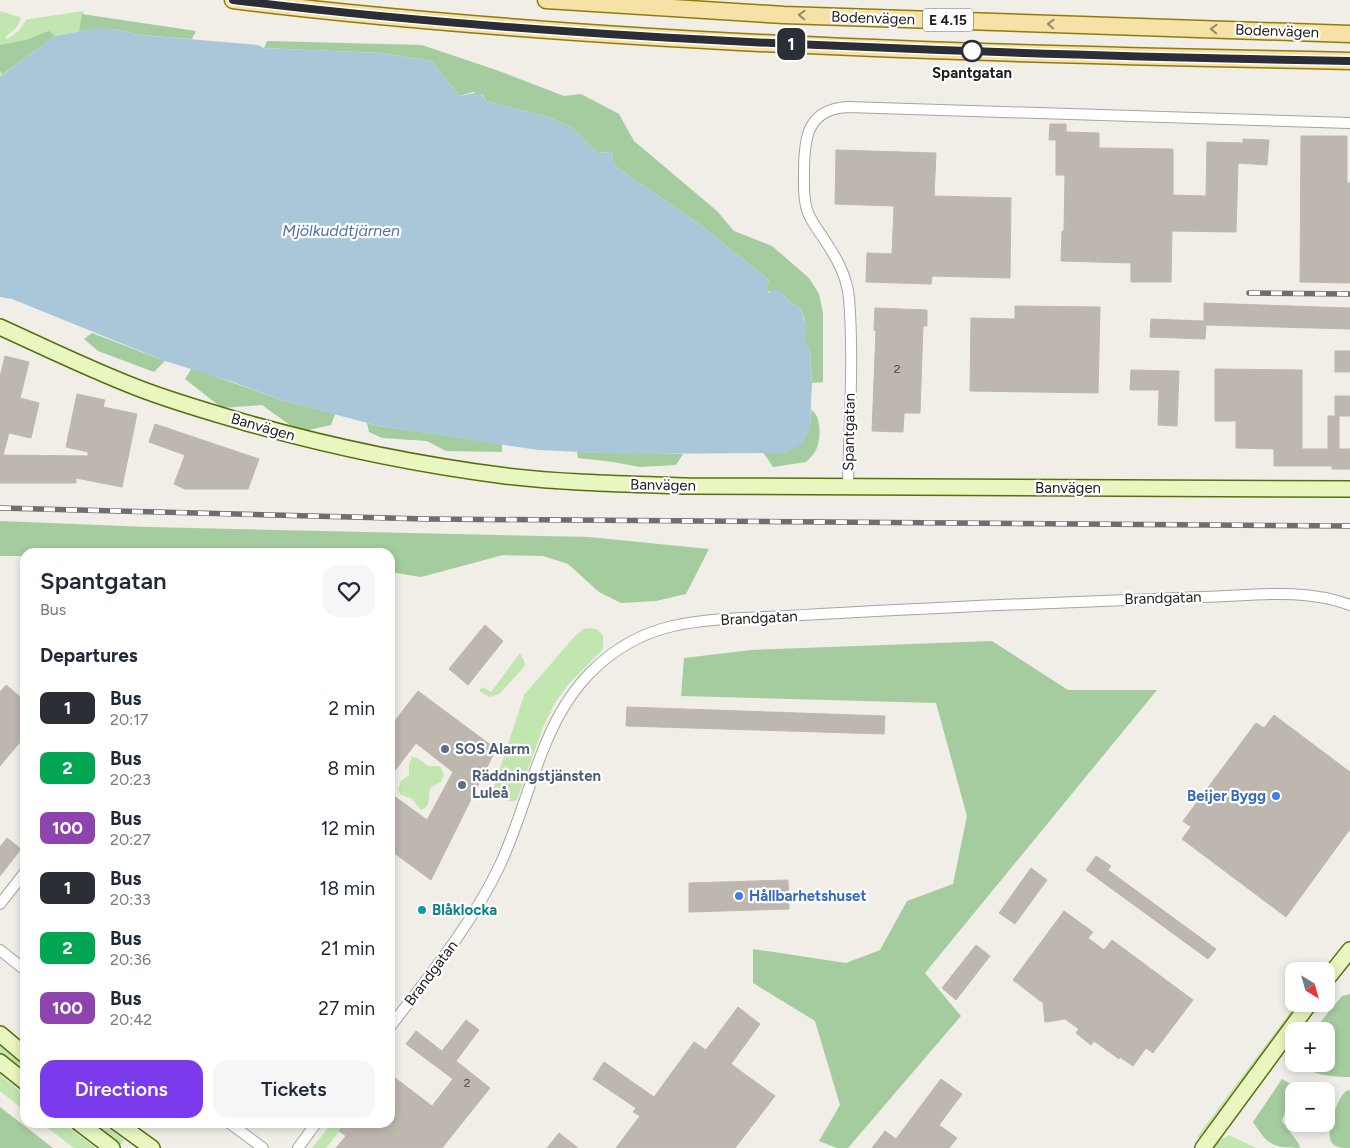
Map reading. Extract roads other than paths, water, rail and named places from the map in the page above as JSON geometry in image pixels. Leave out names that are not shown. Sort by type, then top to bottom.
[{"type":"main road","name":"Bodenvägen","points":[[233,0],[438,21],[635,36],[966,51],[1350,62]]},
{"type":"main road","name":"Bodenvägen","points":[[546,0],[784,15],[1350,34]]},
{"type":"street","name":"Spantgatan","points":[[848,487],[850,328],[847,287],[844,273],[807,210],[804,196],[805,140],[808,130],[822,114],[837,107],[848,107],[1350,123]]},
{"type":"street","name":"Banvägen","points":[[0,327],[92,370],[139,389],[192,407],[290,435],[394,458],[457,469],[559,481],[688,486],[1350,489]]},
{"type":"street","name":"Brandgatan","points":[[395,1020],[464,929],[490,885],[511,842],[552,727],[566,703],[593,670],[632,641],[670,627],[698,622],[873,611],[1289,593],[1320,596],[1350,605]]},
{"type":"street","points":[[0,904],[20,878]]},
{"type":"street","points":[[0,950],[20,966]]},
{"type":"street","points":[[1335,969],[1350,950]]},
{"type":"street","points":[[1203,1148],[1302,1012]]},
{"type":"street","points":[[0,1034],[20,1051]]},
{"type":"street","points":[[0,1062],[20,1078]]},
{"type":"street","points":[[86,1128],[112,1148]]},
{"type":"street","points":[[124,1128],[152,1148]]},
{"type":"street","points":[[236,1128],[262,1148]]},
{"type":"street","points":[[298,1148],[313,1128]]},
{"type":"water","name":"Mjölkuddtjärnen","points":[[96,28],[113,29],[141,35],[258,45],[264,48],[381,53],[432,61],[459,96],[480,92],[486,101],[548,117],[571,127],[597,153],[613,152],[612,161],[618,168],[699,224],[769,280],[766,288],[767,291],[770,293],[775,289],[780,290],[787,300],[801,309],[806,327],[804,333],[808,333],[805,339],[810,351],[812,383],[810,424],[802,444],[784,453],[623,454],[538,450],[379,426],[281,400],[230,381],[165,361],[12,299],[0,297],[0,77],[55,36]]},
{"type":"railway","points":[[1249,293],[1350,294]]},
{"type":"railway","points":[[0,508],[427,519],[1350,526]]},
{"type":"place","name":"Spantgatan","points":[[972,51]]},
{"type":"place","name":"SOS Alarm","points":[[445,749]]},
{"type":"place","name":"Räddningstjänsten Luleå","points":[[462,785]]},
{"type":"place","name":"Beijer Bygg","points":[[1276,796]]},
{"type":"place","name":"Hållbarhetshuset","points":[[739,896]]},
{"type":"place","name":"Blåklocka","points":[[422,910]]}]
